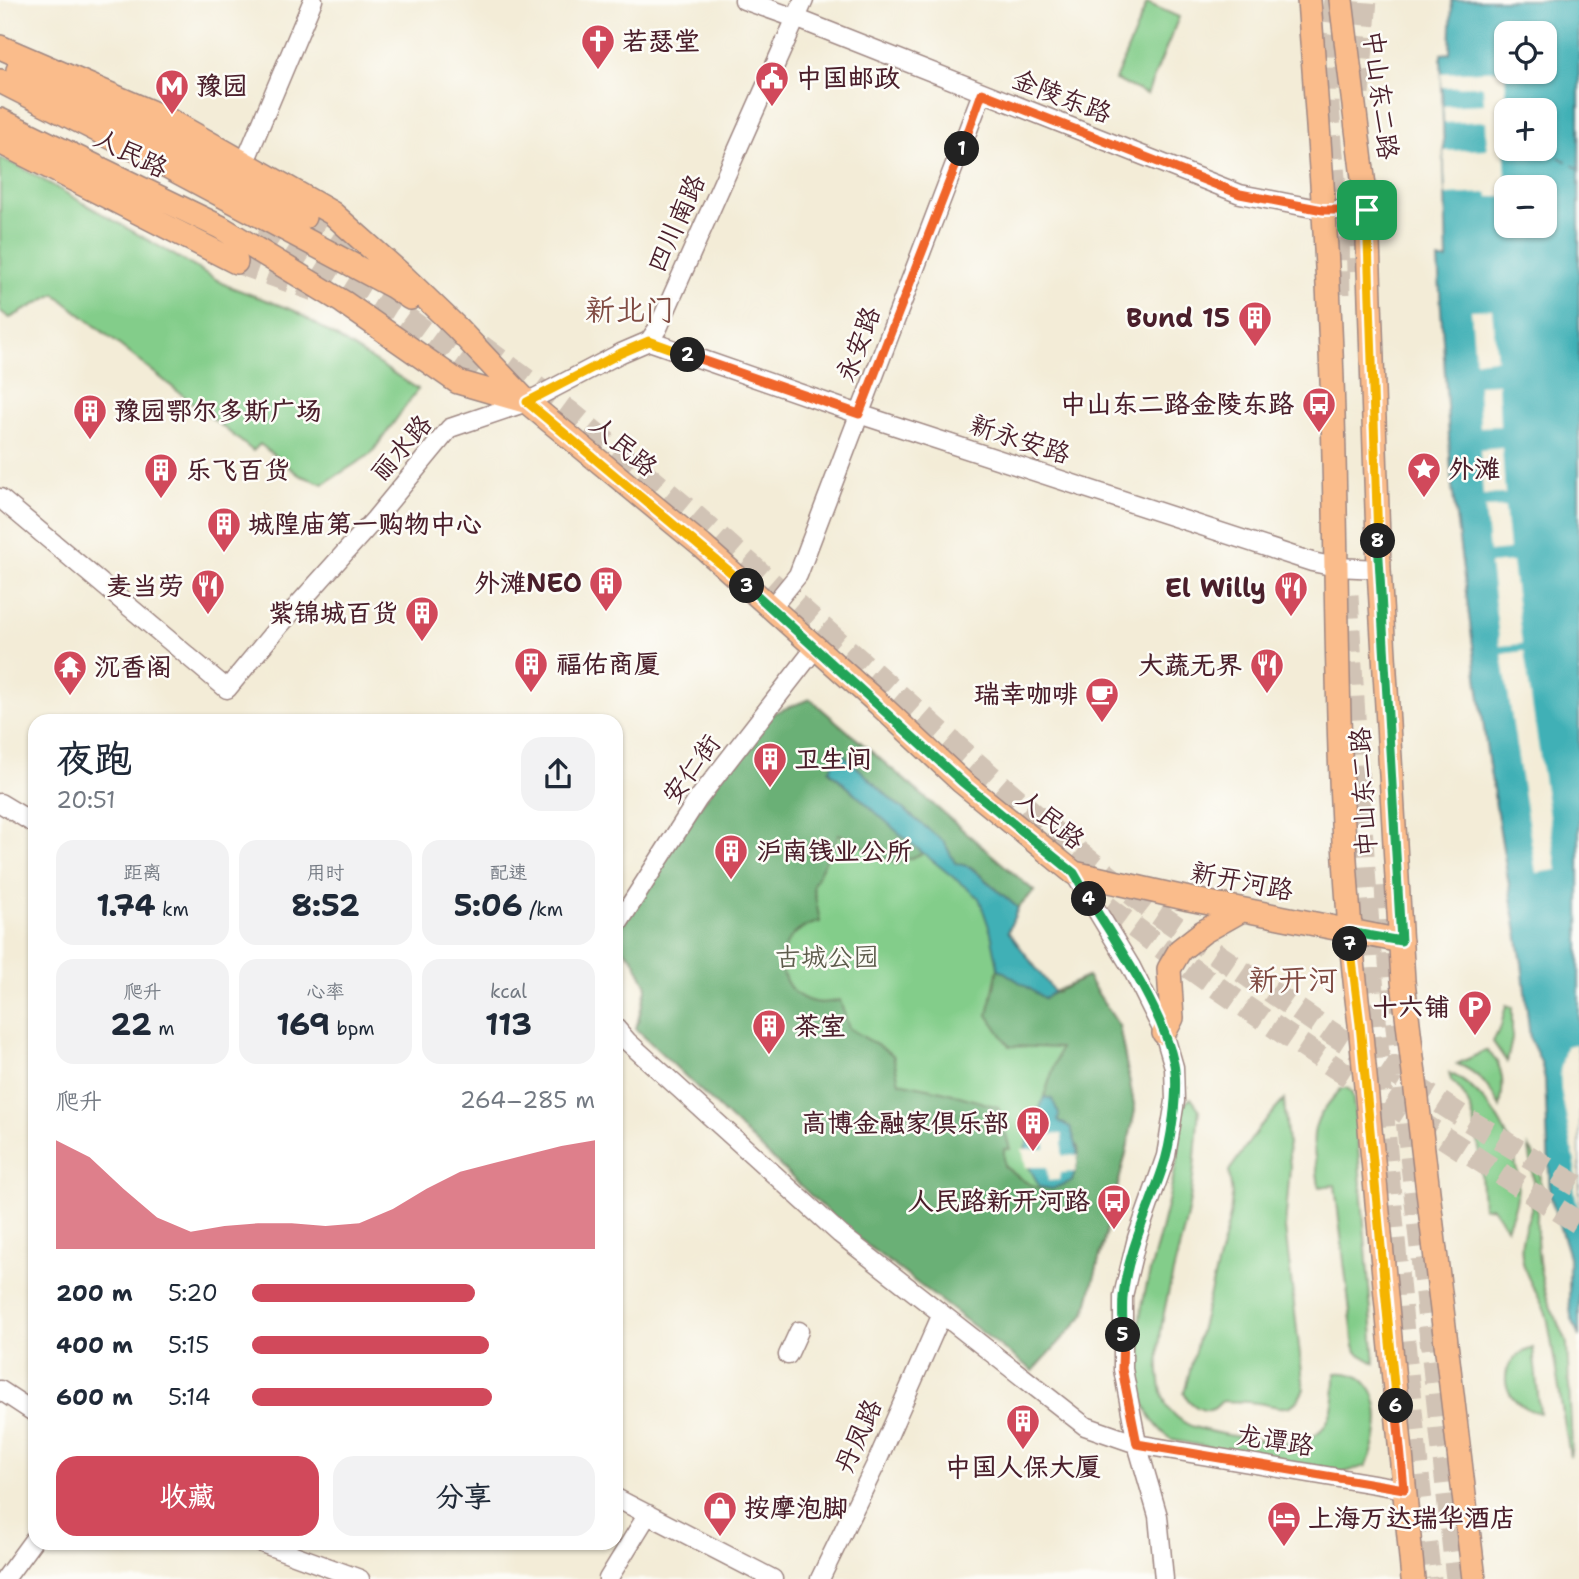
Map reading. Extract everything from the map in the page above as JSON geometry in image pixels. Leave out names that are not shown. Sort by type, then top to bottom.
[{"type":"main road","name":"中山东二路","points":[[1309,0],[1332,377],[1342,797],[1349,932],[1413,1579]]},
{"type":"main road","name":"中山东二路","points":[[1341,0],[1367,210],[1379,569],[1406,1007],[1474,1579]]},
{"type":"main road","name":"人民路","points":[[0,47],[167,119],[332,213],[457,328],[527,402],[702,545],[962,782],[1074,873]]},
{"type":"main road","points":[[0,63],[224,172],[304,217]]},
{"type":"main road","name":"人民路","points":[[0,81],[380,279],[457,328]]},
{"type":"main road","name":"人民路","points":[[0,120],[220,227],[343,302],[458,382],[527,402]]},
{"type":"main road","points":[[0,142],[236,262]]},
{"type":"main road","name":"新开河路","points":[[1074,873],[1401,941]]},
{"type":"main road","points":[[1164,1032],[1172,1018],[1169,969],[1180,950],[1203,932],[1242,910]]},
{"type":"street","points":[[245,162],[313,0]]},
{"type":"street","name":"金陵东路","points":[[744,0],[1240,194],[1323,210],[1367,210]]},
{"type":"street","name":"四川南路","points":[[649,341],[658,328],[804,0]]},
{"type":"street","name":"永安路","points":[[772,607],[798,575],[982,93]]},
{"type":"street","points":[[527,402],[649,341]]},
{"type":"street","name":"新永安路","points":[[649,341],[859,414],[1312,562],[1336,567],[1379,569]]},
{"type":"street","name":"丽水路","points":[[0,498],[227,689],[450,428],[527,402]]},
{"type":"street","name":"安仁街","points":[[623,917],[698,799],[816,647]]},
{"type":"street","points":[[0,803],[28,820]]},
{"type":"street","name":"人民路","points":[[1074,873],[1131,967],[1164,1032],[1174,1068],[1175,1101],[1163,1168],[1137,1238],[1123,1296],[1122,1369],[1137,1444],[1158,1516],[1164,1579]]},
{"type":"street","name":"龙谭路","points":[[623,1036],[840,1234],[1085,1426],[1137,1444],[1404,1489]]},
{"type":"street","name":"丹凤路","points":[[820,1579],[942,1314]]},
{"type":"street","points":[[788,1355],[799,1331]]},
{"type":"street","points":[[0,1390],[28,1408]]},
{"type":"street","points":[[623,1502],[774,1579]]},
{"type":"street","points":[[608,1579],[648,1514]]},
{"type":"street","points":[[5,1579],[28,1548]]},
{"type":"street","points":[[285,1550],[360,1579]]},
{"type":"green space","points":[[1147,3],[1179,17],[1147,94],[1115,80]]},
{"type":"green space","points":[[0,158],[17,165],[228,286],[295,311],[418,389],[371,454],[323,484],[299,475],[260,444],[253,451],[55,294],[10,318],[0,311]]},
{"type":"green space","name":"古城公园","points":[[810,699],[1034,891],[1018,908],[1008,931],[1054,992],[1087,977],[1119,1026],[1135,1110],[1085,1314],[1033,1371],[636,1029],[647,986],[633,958],[623,949],[623,934]]},
{"type":"green space","name":"古城公园","points":[[810,699],[1034,891],[1018,908],[971,867],[955,863],[944,842],[894,802],[829,771],[924,853],[896,864],[839,834],[813,885],[820,922],[800,930],[788,942],[782,957],[783,973],[790,987],[802,998],[819,1003],[840,1000],[849,1028],[893,1055],[899,1082],[998,1107],[1010,1149],[1004,1149],[1004,1166],[1029,1184],[1043,1188],[1072,1181],[1077,1164],[1078,1147],[1058,1121],[1052,1099],[1044,1097],[1060,1048],[1009,1046],[988,1015],[998,968],[1044,998],[1087,977],[1119,1026],[1135,1110],[1126,1153],[1085,1314],[1033,1371],[847,1230],[636,1029],[647,986],[633,958],[623,949],[623,917],[763,717]]},
{"type":"green space","points":[[1506,1005],[1512,1007],[1512,1039],[1507,1062],[1493,1042],[1501,1026]]},
{"type":"green space","points":[[1487,1050],[1493,1056],[1502,1076],[1500,1107],[1483,1081],[1457,1064]]},
{"type":"green space","points":[[1450,1073],[1479,1095],[1491,1109],[1509,1142],[1515,1159],[1517,1196],[1507,1228],[1492,1207],[1483,1208],[1480,1157],[1474,1122],[1469,1106],[1451,1081]]},
{"type":"green space","points":[[1342,1088],[1352,1092],[1356,1121],[1375,1363],[1358,1353],[1354,1346],[1335,1185],[1319,1187],[1315,1156],[1316,1123]]},
{"type":"green space","points":[[1191,1098],[1199,1109],[1193,1181],[1161,1332],[1160,1382],[1166,1404],[1178,1418],[1194,1427],[1263,1441],[1299,1442],[1322,1429],[1330,1417],[1335,1373],[1352,1374],[1364,1381],[1377,1406],[1376,1437],[1366,1466],[1342,1473],[1172,1440],[1152,1419],[1141,1394],[1137,1366],[1138,1335],[1176,1163],[1181,1107]]},
{"type":"green space","points":[[1284,1100],[1290,1167],[1285,1228],[1304,1389],[1290,1406],[1222,1401],[1213,1409],[1200,1409],[1184,1393],[1230,1216],[1232,1196],[1229,1171],[1259,1128]]},
{"type":"green space","points":[[1529,1147],[1539,1172],[1537,1226],[1541,1272],[1549,1303],[1567,1344],[1572,1445],[1570,1457],[1548,1321],[1523,1265],[1523,1235],[1534,1195]]},
{"type":"green space","points":[[1533,1348],[1540,1413],[1516,1401],[1506,1382],[1511,1362]]},
{"type":"water","points":[[1452,0],[1579,0],[1579,1337],[1571,1316],[1569,1300],[1569,1257],[1550,1195],[1545,1079],[1541,1062],[1530,1039],[1522,963],[1488,759],[1452,487],[1438,260],[1447,260],[1441,54],[1450,53]]},
{"type":"water","points":[[841,752],[894,802],[944,842],[955,863],[970,867],[1018,908],[1008,931],[1054,992],[1044,998],[998,968],[991,933],[979,898],[902,836],[829,770]]},
{"type":"water","points":[[1044,1097],[1052,1099],[1059,1114],[1058,1121],[1070,1127],[1077,1153],[1072,1181],[1052,1189],[1040,1187],[1029,1167],[1025,1149]]},
{"type":"pier","points":[[1494,71],[1494,84],[1506,84],[1506,98],[1494,98],[1494,161],[1505,161],[1506,175],[1494,175],[1494,197],[1489,197],[1488,193],[1446,195],[1444,151],[1487,149],[1486,121],[1444,123],[1443,106],[1484,104],[1483,86],[1442,87],[1441,73]]},
{"type":"pier","points":[[1492,309],[1497,359],[1475,361],[1471,310]]},
{"type":"pier","points":[[1498,384],[1500,426],[1480,427],[1478,385]]},
{"type":"pier","points":[[1502,448],[1505,494],[1483,495],[1480,450]]},
{"type":"pier","points":[[1505,507],[1509,550],[1489,552],[1485,508]]},
{"type":"pier","points":[[1512,562],[1522,644],[1500,646],[1490,564]]},
{"type":"pier","points":[[1524,651],[1557,870],[1536,873],[1502,654]]},
{"type":"pier","points":[[1576,1044],[1579,1061],[1579,1215],[1574,1188],[1576,1168],[1561,1090],[1560,1071],[1566,1046]]},
{"type":"pier","name":"高博金融家俱乐部","points":[[1062,1134],[1062,1156],[1078,1155],[1075,1172],[1060,1173],[1059,1180],[1048,1181],[1047,1167],[1026,1167],[1022,1149],[1045,1149],[1046,1135]]},
{"type":"ferry route","points":[[1557,156],[1579,169]]},
{"type":"tunnel","points":[[1335,0],[1329,43],[1328,106],[1338,226],[1339,302]]},
{"type":"tunnel","points":[[1358,93],[1366,0]]},
{"type":"tunnel","points":[[1356,190],[1358,271]]},
{"type":"tunnel","points":[[304,217],[376,263]]},
{"type":"tunnel","points":[[261,227],[401,314],[503,388]]},
{"type":"tunnel","points":[[236,262],[314,290]]},
{"type":"tunnel","points":[[481,346],[571,413],[692,513],[1069,845],[1155,912],[1330,1032],[1579,1187]]},
{"type":"tunnel","points":[[1347,595],[1381,1088],[1403,1334],[1430,1579]]},
{"type":"tunnel","points":[[1080,886],[1263,1019],[1579,1223]]},
{"type":"tunnel","points":[[1386,886],[1390,963],[1457,1579]]},
{"type":"place","name":"若瑟堂","points":[[598,71]]},
{"type":"place","name":"中国邮政","points":[[772,108]]},
{"type":"place","name":"豫园","points":[[172,116]]},
{"type":"place","name":"Bund 15","points":[[1255,348]]},
{"type":"place","name":"中山东二路金陵东路","points":[[1319,434]]},
{"type":"place","name":"豫园鄂尔多斯广场","points":[[90,441]]},
{"type":"place","name":"外滩","points":[[1424,499]]},
{"type":"place","name":"乐飞百货","points":[[161,500]]},
{"type":"place","name":"城隍庙第一购物中心","points":[[224,554]]},
{"type":"place","name":"外滩NEO","points":[[606,613]]},
{"type":"place","name":"麦当劳","points":[[208,616]]},
{"type":"place","name":"El Willy","points":[[1291,618]]},
{"type":"place","name":"紫锦城百货","points":[[422,643]]},
{"type":"place","name":"福佑商厦","points":[[531,694]]},
{"type":"place","name":"大蔬无界","points":[[1267,695]]},
{"type":"place","name":"沉香阁","points":[[70,697]]},
{"type":"place","name":"瑞幸咖啡","points":[[1102,724]]},
{"type":"place","name":"卫生间","points":[[770,789]]},
{"type":"place","name":"沪南钱业公所","points":[[731,881]]},
{"type":"place","name":"十六铺","points":[[1475,1037]]},
{"type":"place","name":"茶室","points":[[769,1056]]},
{"type":"place","name":"高博金融家俱乐部","points":[[1033,1153]]},
{"type":"place","name":"人民路新开河路","points":[[1114,1231]]},
{"type":"place","name":"中国人保大厦","points":[[1023,1451]]},
{"type":"place","name":"按摩泡脚","points":[[720,1538]]},
{"type":"place","name":"上海万达瑞华酒店","points":[[1284,1548]]},
{"type":"district","name":"新北门","points":[[630,310]]},
{"type":"district","name":"新开河","points":[[1293,980]]},
{"type":"route","points":[[982,93],[1240,194],[1323,210],[1367,210],[1379,569],[1401,941],[1349,932],[1404,1489],[1137,1444],[1122,1369],[1123,1296],[1137,1238],[1163,1168],[1175,1101],[1174,1068],[1169,1046],[1131,967],[1074,873],[962,782],[702,545],[527,402],[649,341],[859,414],[982,93]]}]
